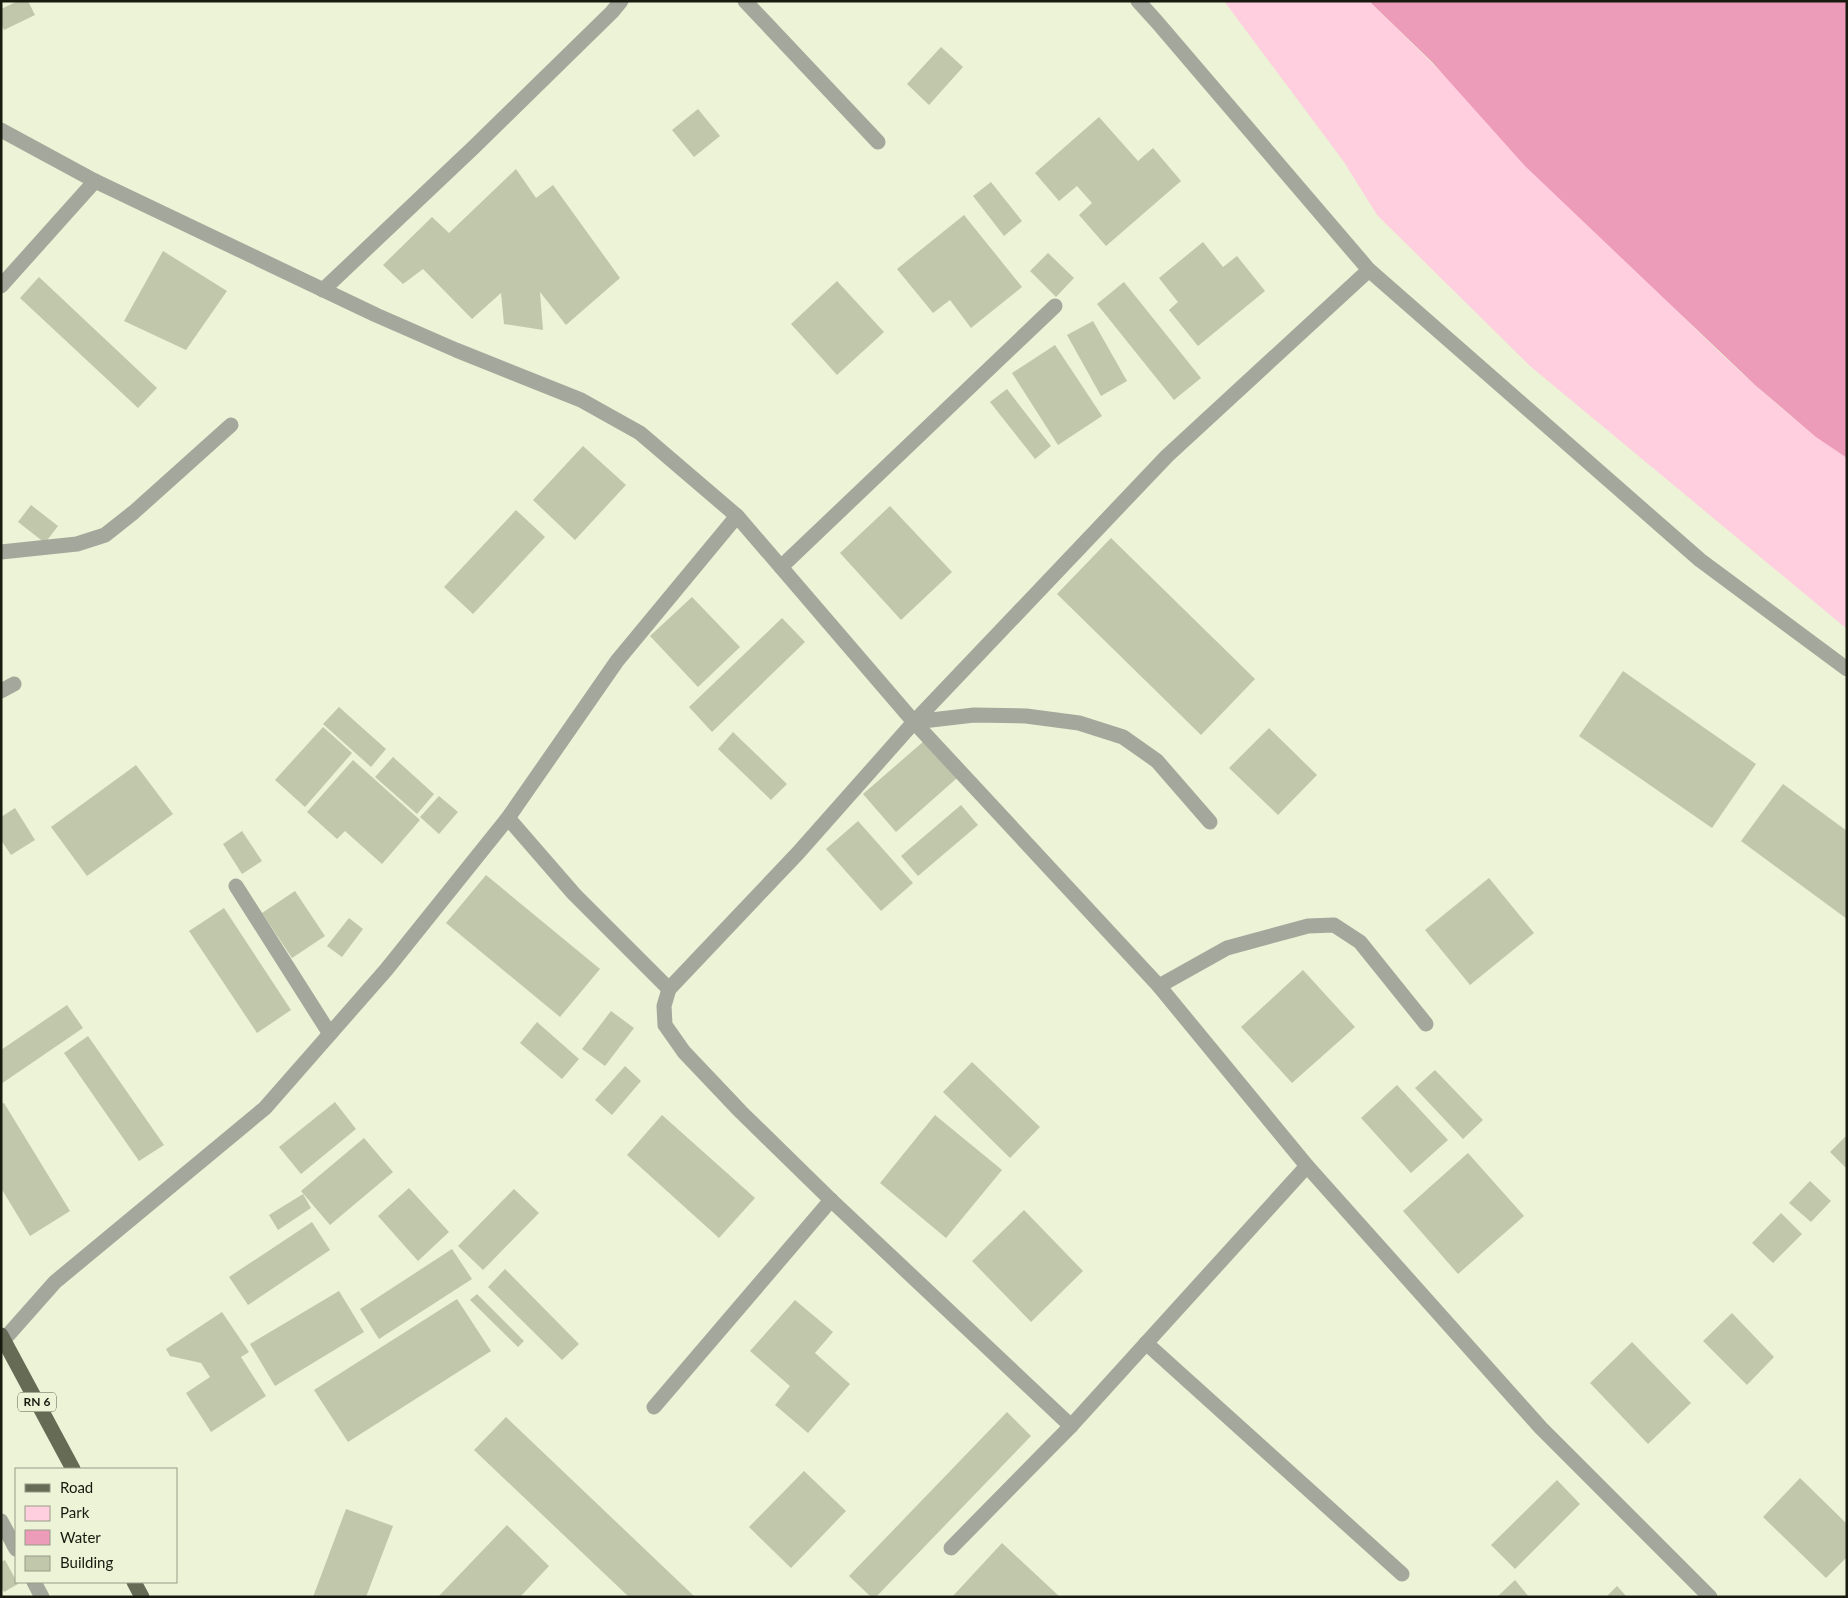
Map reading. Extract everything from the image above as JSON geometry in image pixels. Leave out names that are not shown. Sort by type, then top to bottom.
[{"type":"main road","name":"RN 6","points":[[2,1340],[72,1468]]},
{"type":"main road","points":[[135,1583],[142,1597]]},
{"type":"street","points":[[323,290],[474,147],[621,1]]},
{"type":"street","points":[[744,1],[878,142]]},
{"type":"street","points":[[1138,1],[1369,270],[1700,560],[1847,669]]},
{"type":"street","points":[[1,130],[95,181],[323,290],[456,350],[590,405],[640,433],[737,516],[914,722],[1159,986],[1307,1166],[1541,1428],[1710,1597]]},
{"type":"street","points":[[1,286],[95,181]]},
{"type":"street","points":[[1071,1426],[831,1200],[741,1112],[684,1052],[665,1025],[664,1006],[669,989],[798,853],[914,722],[1167,456],[1369,270]]},
{"type":"street","points":[[781,567],[1055,306]]},
{"type":"street","points":[[1,552],[77,544],[105,535],[134,512],[231,424]]},
{"type":"street","points":[[2,1340],[55,1282],[265,1108],[386,970],[508,818],[617,661],[737,516]]},
{"type":"street","points":[[914,722],[974,715],[1026,716],[1079,723],[1122,737],[1156,761],[1210,822]]},
{"type":"street","points":[[508,818],[574,894],[669,989]]},
{"type":"street","points":[[236,886],[330,1034]]},
{"type":"street","points":[[1159,986],[1227,948],[1308,926],[1334,925],[1360,942],[1426,1024]]},
{"type":"street","points":[[951,1548],[1071,1426],[1307,1166]]},
{"type":"street","points":[[654,1407],[831,1200]]},
{"type":"street","points":[[1146,1343],[1402,1574]]},
{"type":"street","points":[[1,1521],[15,1547]]},
{"type":"street","points":[[35,1583],[42,1597]]},
{"type":"green space","points":[[1224,1],[1369,1],[1704,338],[1759,389],[1847,458],[1847,629],[1530,366],[1377,215],[1344,162]]},
{"type":"water","points":[[1369,1],[1847,1],[1847,458],[1816,437],[1755,385],[1525,166],[1432,62]]},
{"type":"building","points":[[18,1],[28,1],[35,15],[4,30],[1,24],[1,9]]},
{"type":"building","points":[[941,47],[963,67],[929,105],[907,84]]},
{"type":"building","points":[[698,109],[720,136],[694,157],[672,130]]},
{"type":"building","points":[[1099,117],[1138,161],[1153,148],[1181,181],[1106,246],[1079,215],[1092,203],[1077,186],[1059,201],[1035,173]]},
{"type":"building","points":[[516,169],[536,198],[553,185],[620,278],[566,325],[540,292],[543,330],[504,324],[501,293],[472,319],[423,269],[403,284],[383,265],[432,217],[449,233]]},
{"type":"building","points":[[991,182],[1022,221],[1004,236],[973,196]]},
{"type":"building","points":[[964,215],[1022,287],[971,328],[950,300],[933,313],[897,269]]},
{"type":"building","points":[[1203,242],[1223,267],[1237,256],[1265,291],[1198,346],[1169,310],[1178,302],[1159,278]]},
{"type":"building","points":[[163,251],[227,291],[186,350],[124,321]]},
{"type":"building","points":[[1048,253],[1074,278],[1056,297],[1030,271]]},
{"type":"building","points":[[39,277],[157,388],[138,408],[20,298]]},
{"type":"building","points":[[837,281],[884,332],[837,375],[791,324]]},
{"type":"building","points":[[1124,282],[1201,378],[1174,400],[1097,304]]},
{"type":"building","points":[[1093,321],[1127,381],[1101,396],[1067,335]]},
{"type":"building","points":[[1055,345],[1102,416],[1058,445],[1012,373]]},
{"type":"building","points":[[1007,389],[1051,446],[1035,459],[990,402]]},
{"type":"building","points":[[583,446],[626,485],[575,540],[533,500]]},
{"type":"building","points":[[31,505],[58,526],[45,543],[18,522]]},
{"type":"building","points":[[890,506],[952,572],[901,620],[840,553]]},
{"type":"building","points":[[516,510],[545,537],[473,614],[444,587]]},
{"type":"building","points":[[1111,538],[1255,679],[1201,735],[1057,594]]},
{"type":"building","points":[[692,597],[740,647],[698,687],[650,636]]},
{"type":"building","points":[[782,618],[805,642],[712,732],[689,707]]},
{"type":"building","points":[[1623,671],[1756,764],[1712,828],[1579,736]]},
{"type":"building","points":[[339,707],[386,749],[371,767],[323,724]]},
{"type":"building","points":[[323,727],[352,753],[305,807],[275,780]]},
{"type":"building","points":[[1269,728],[1317,775],[1278,815],[1229,768]]},
{"type":"building","points":[[733,732],[787,784],[771,800],[718,749]]},
{"type":"building","points":[[924,741],[957,778],[896,832],[863,794]]},
{"type":"building","points":[[393,757],[434,794],[417,814],[375,777]]},
{"type":"building","points":[[353,760],[420,820],[382,864],[345,831],[337,839],[307,812]]},
{"type":"building","points":[[136,765],[173,814],[87,876],[51,827]]},
{"type":"building","points":[[1783,784],[1847,831],[1847,919],[1741,841]]},
{"type":"building","points":[[439,796],[458,812],[439,834],[420,817]]},
{"type":"building","points":[[961,805],[978,825],[918,876],[901,856]]},
{"type":"building","points":[[15,808],[35,840],[11,855],[1,840],[1,817]]},
{"type":"building","points":[[858,821],[913,883],[881,911],[826,849]]},
{"type":"building","points":[[242,831],[262,861],[242,874],[223,844]]},
{"type":"building","points":[[486,875],[600,969],[560,1017],[446,923]]},
{"type":"building","points":[[1489,878],[1534,933],[1470,985],[1425,930]]},
{"type":"building","points":[[295,891],[325,936],[292,958],[262,913]]},
{"type":"building","points":[[224,908],[291,1010],[257,1033],[189,931]]},
{"type":"building","points":[[349,918],[363,929],[342,957],[327,946]]},
{"type":"building","points":[[1303,970],[1355,1027],[1292,1083],[1241,1027]]},
{"type":"building","points":[[67,1005],[83,1028],[1,1084],[1,1050]]},
{"type":"building","points":[[611,1011],[634,1028],[605,1066],[582,1049]]},
{"type":"building","points":[[537,1022],[579,1059],[562,1079],[520,1043]]},
{"type":"building","points":[[88,1036],[164,1145],[139,1161],[64,1053]]},
{"type":"building","points":[[972,1062],[1040,1127],[1010,1158],[943,1092]]},
{"type":"building","points":[[625,1066],[641,1081],[612,1115],[595,1100]]},
{"type":"building","points":[[1435,1070],[1483,1120],[1463,1139],[1415,1088]]},
{"type":"building","points":[[1397,1085],[1448,1140],[1411,1173],[1361,1118]]},
{"type":"building","points":[[335,1102],[356,1129],[301,1174],[279,1147]]},
{"type":"building","points":[[4,1103],[70,1211],[30,1236],[1,1188],[1,1104]]},
{"type":"building","points":[[662,1115],[755,1198],[719,1238],[627,1155]]},
{"type":"building","points":[[935,1115],[1002,1170],[946,1238],[880,1183]]},
{"type":"building","points":[[1847,1135],[1847,1169],[1830,1152]]},
{"type":"building","points":[[364,1138],[393,1172],[330,1225],[301,1191]]},
{"type":"building","points":[[1468,1153],[1524,1216],[1458,1274],[1403,1211]]},
{"type":"building","points":[[1810,1181],[1831,1201],[1811,1222],[1789,1203]]},
{"type":"building","points":[[409,1188],[449,1232],[418,1261],[378,1216]]},
{"type":"building","points":[[514,1189],[539,1213],[483,1270],[458,1246]]},
{"type":"building","points":[[303,1194],[311,1208],[278,1230],[269,1215]]},
{"type":"building","points":[[1024,1210],[1083,1271],[1031,1322],[972,1261]]},
{"type":"building","points":[[1781,1213],[1802,1234],[1773,1263],[1752,1243]]},
{"type":"building","points":[[312,1222],[330,1250],[248,1305],[229,1277]]},
{"type":"building","points":[[452,1249],[472,1279],[379,1339],[360,1309]]},
{"type":"building","points":[[505,1269],[579,1344],[562,1360],[488,1287]]},
{"type":"building","points":[[339,1291],[364,1332],[275,1386],[250,1344]]},
{"type":"building","points":[[477,1294],[524,1341],[518,1347],[470,1300]]},
{"type":"building","points":[[457,1299],[491,1351],[348,1442],[314,1390]]},
{"type":"building","points":[[795,1300],[833,1332],[815,1353],[850,1384],[808,1433],[775,1405],[790,1386],[750,1351]]},
{"type":"building","points":[[222,1312],[249,1352],[241,1357],[266,1396],[211,1432],[186,1393],[210,1377],[201,1363],[170,1356],[166,1349]]},
{"type":"building","points":[[1732,1313],[1774,1357],[1747,1385],[1703,1341]]},
{"type":"building","points":[[1632,1342],[1691,1403],[1648,1444],[1590,1383]]},
{"type":"building","points":[[1007,1412],[1031,1436],[876,1597],[871,1597],[849,1576]]},
{"type":"building","points":[[506,1417],[695,1597],[629,1597],[474,1450]]},
{"type":"building","points":[[804,1471],[846,1511],[791,1568],[749,1527]]},
{"type":"building","points":[[1800,1478],[1847,1524],[1847,1557],[1826,1578],[1763,1517]]},
{"type":"building","points":[[1557,1480],[1580,1504],[1515,1569],[1491,1545]]},
{"type":"building","points":[[346,1509],[393,1526],[366,1597],[313,1597]]},
{"type":"building","points":[[507,1525],[549,1566],[520,1597],[438,1597]]},
{"type":"building","points":[[1002,1543],[1060,1597],[952,1597]]},
{"type":"building","points":[[5,1560],[15,1578],[15,1583],[18,1584],[4,1592],[1,1587],[1,1562]]},
{"type":"building","points":[[1515,1580],[1529,1597],[1497,1597]]},
{"type":"building","points":[[1617,1586],[1627,1597],[1606,1597]]}]
